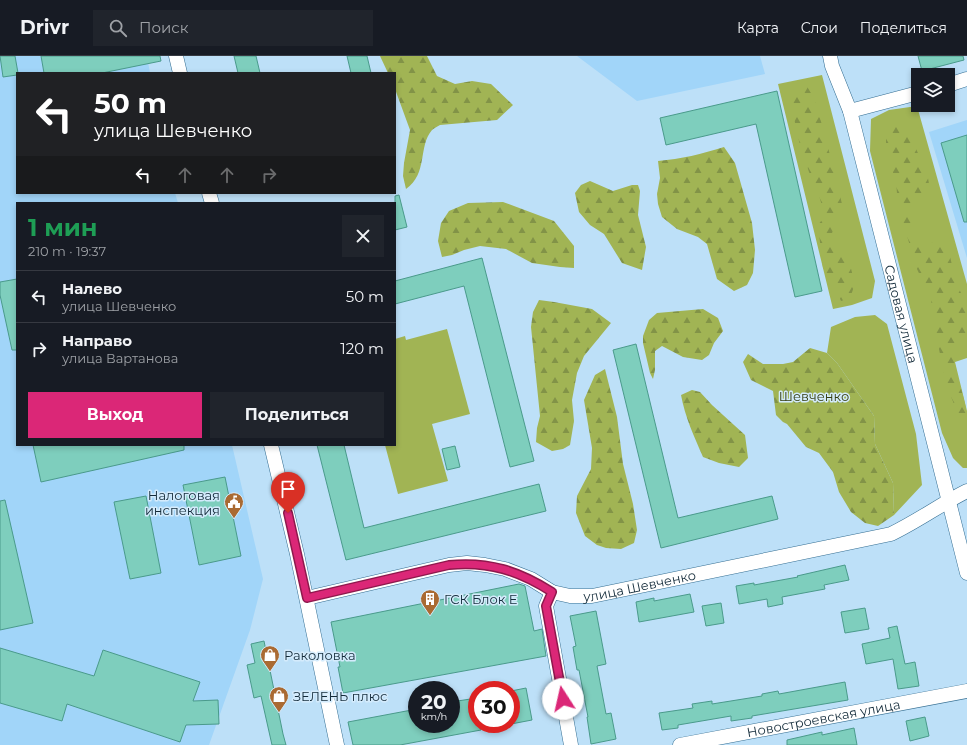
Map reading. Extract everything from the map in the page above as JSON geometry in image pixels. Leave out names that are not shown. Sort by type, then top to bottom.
[{"type":"street","points":[[176,56],[180,72]]},
{"type":"street","name":"Садовая улица","points":[[830,56],[832,66],[850,112],[967,574]]},
{"type":"street","points":[[955,83],[967,79]]},
{"type":"street","points":[[850,112],[911,96]]},
{"type":"street","points":[[271,446],[307,598],[337,745]]},
{"type":"street","name":"улица Шевченко","points":[[307,598],[449,565],[467,563],[505,569],[531,579],[552,592],[570,596],[592,596],[891,534],[912,524],[949,500],[967,491]]},
{"type":"street","points":[[552,592],[546,606],[571,745]]},
{"type":"street","name":"Новостроевская улица","points":[[680,745],[967,691]]},
{"type":"shaded area","points":[[0,56],[147,56],[150,72],[16,72],[16,194],[175,194],[178,202],[16,202],[16,446],[232,446],[263,579],[250,630],[209,745],[0,745]]},
{"type":"shaded area","points":[[577,56],[760,56],[765,74],[637,101]]},
{"type":"shaded area","points":[[967,120],[967,258],[929,132]]},
{"type":"green space","points":[[380,56],[427,56],[437,76],[455,84],[472,81],[491,84],[513,105],[497,120],[440,125],[433,129],[425,144],[417,176],[413,183],[406,189],[403,176],[410,130],[396,92],[396,72],[388,72]]},
{"type":"green space","points":[[822,75],[875,281],[872,298],[852,305],[833,309],[778,84]]},
{"type":"green space","points":[[805,83],[815,100],[843,208],[832,233],[832,241],[836,254],[848,258],[854,283],[851,294],[841,301],[833,283],[823,268],[818,225],[825,216],[818,192],[809,172],[799,141],[792,109],[795,91]]},
{"type":"green space","points":[[911,107],[911,112],[919,112],[967,284],[967,358],[955,362],[967,411],[967,468],[963,468],[953,458],[942,433],[870,151],[871,119],[889,110]]},
{"type":"green space","points":[[894,125],[912,132],[915,146],[928,178],[928,197],[915,202],[912,214],[911,220],[915,236],[924,246],[939,240],[948,248],[956,282],[966,304],[967,334],[957,339],[954,359],[964,400],[967,420],[958,414],[946,384],[934,324],[931,299],[917,269],[898,206],[896,181],[886,153],[886,136]]},
{"type":"green space","points":[[724,147],[735,163],[752,223],[755,250],[753,273],[747,285],[734,291],[717,279],[707,244],[698,237],[677,229],[662,217],[657,194],[660,178],[658,161],[691,156]]},
{"type":"green space","points":[[590,181],[613,191],[632,185],[638,185],[640,191],[638,215],[646,247],[642,270],[622,263],[604,234],[590,225],[579,212],[575,193],[581,185]]},
{"type":"green space","points":[[503,202],[554,221],[574,246],[574,268],[532,263],[506,249],[480,246],[442,257],[438,241],[441,223],[449,211],[468,203]]},
{"type":"green space","points":[[539,300],[592,309],[611,323],[584,356],[577,373],[572,400],[574,421],[570,445],[563,449],[552,451],[536,442],[540,416],[531,327],[533,312]]},
{"type":"green space","points":[[703,309],[718,318],[723,331],[714,343],[709,355],[702,360],[683,357],[662,346],[655,351],[655,370],[653,379],[650,373],[643,343],[643,336],[649,320],[657,313]]},
{"type":"green space","points":[[875,315],[887,324],[916,434],[922,485],[894,515],[893,483],[875,444],[874,416],[837,363],[827,353],[831,327],[855,317]]},
{"type":"green space","points":[[447,329],[470,414],[432,424],[448,481],[398,494],[385,446],[396,446],[396,339],[405,336],[406,340]]},
{"type":"green space","name":"Шевченко","points":[[810,348],[827,353],[837,363],[874,416],[875,444],[893,483],[894,515],[878,526],[865,523],[851,512],[839,492],[833,472],[819,453],[806,447],[787,424],[776,415],[773,391],[751,380],[743,362],[748,354],[763,364],[783,364],[793,362]]},
{"type":"green space","points":[[605,369],[617,417],[623,464],[633,504],[637,530],[634,543],[621,549],[606,548],[597,545],[585,536],[576,513],[577,496],[591,469],[592,448],[584,400],[595,375]]},
{"type":"green space","points":[[692,390],[700,392],[745,435],[748,458],[739,467],[719,463],[703,457],[687,419],[681,395]]},
{"type":"building","points":[[0,56],[15,56],[18,72],[16,72],[16,75],[3,77]]},
{"type":"building","points":[[41,56],[160,56],[161,61],[107,72],[44,72]]},
{"type":"building","points":[[234,56],[256,56],[260,72],[238,72]]},
{"type":"building","points":[[347,56],[367,56],[371,72],[351,72]]},
{"type":"building","points":[[918,56],[963,56],[964,60],[933,68],[921,68]]},
{"type":"building","points":[[777,91],[822,291],[795,297],[756,124],[666,145],[660,118]]},
{"type":"building","points":[[967,135],[967,222],[964,222],[941,143]]},
{"type":"building","points":[[399,195],[407,227],[396,230],[396,202],[395,196]]},
{"type":"building","points":[[482,258],[534,461],[510,467],[464,286],[396,304],[396,281]]},
{"type":"building","points":[[16,279],[16,350],[12,350],[0,295],[0,282]]},
{"type":"building","points":[[636,344],[678,518],[772,496],[778,519],[661,548],[613,350]]},
{"type":"building","points":[[33,446],[184,446],[184,450],[41,482]]},
{"type":"building","points":[[317,446],[344,446],[364,528],[539,484],[546,511],[346,560]]},
{"type":"building","points":[[455,446],[460,467],[447,470],[442,449]]},
{"type":"building","points":[[225,477],[241,556],[199,565],[183,485]]},
{"type":"building","points":[[146,496],[161,573],[130,579],[114,502]]},
{"type":"building","points":[[5,500],[33,623],[0,630],[0,501]]},
{"type":"building","points":[[845,565],[849,580],[824,585],[825,589],[782,597],[783,604],[768,607],[767,599],[739,604],[736,586],[754,583],[754,585],[798,577],[797,576]]},
{"type":"building","points":[[519,584],[525,586],[534,631],[542,629],[546,656],[343,693],[338,667],[340,667],[331,622]]},
{"type":"building","points":[[690,594],[694,612],[639,622],[636,602],[654,598],[654,601]]},
{"type":"building","points":[[721,603],[724,623],[706,626],[702,606]]},
{"type":"building","points":[[865,608],[869,629],[845,633],[841,612]]},
{"type":"building","points":[[596,611],[606,664],[597,666],[606,714],[611,713],[616,739],[591,744],[588,717],[573,647],[576,646],[570,616]]},
{"type":"building","points":[[897,626],[905,664],[915,662],[919,686],[898,689],[893,659],[866,664],[862,644],[890,638],[888,628]]},
{"type":"building","points":[[264,641],[286,745],[272,745],[261,696],[254,698],[247,665],[255,663],[251,644]]},
{"type":"building","points":[[0,648],[94,676],[103,650],[200,682],[193,701],[218,700],[219,724],[186,725],[180,742],[67,704],[62,721],[0,703]]},
{"type":"building","points":[[845,682],[848,700],[752,716],[752,718],[731,721],[731,716],[678,725],[678,728],[662,730],[659,713],[693,708],[692,704],[712,701],[712,704],[762,696],[762,694],[778,691],[779,694]]},
{"type":"building","points":[[526,688],[532,720],[520,722],[520,689]]},
{"type":"building","points":[[468,699],[468,732],[400,745],[353,745],[348,722],[408,711],[408,733],[460,733],[460,701]]},
{"type":"building","points":[[925,717],[929,736],[910,741],[906,721]]},
{"type":"building","points":[[854,728],[857,745],[787,745],[787,740],[822,732],[822,735]]},
{"type":"place","name":"Налоговая инспекция","points":[[234,519]]},
{"type":"place","name":"ГСК Блок Е","points":[[430,616]]},
{"type":"place","name":"Раколовка","points":[[270,672]]},
{"type":"place","name":"ЗЕЛЕНЬ плюс","points":[[279,713]]},
{"type":"route","points":[[288,513],[307,598],[449,565],[467,563],[505,569],[531,579],[552,592],[546,606],[563,699]]}]
